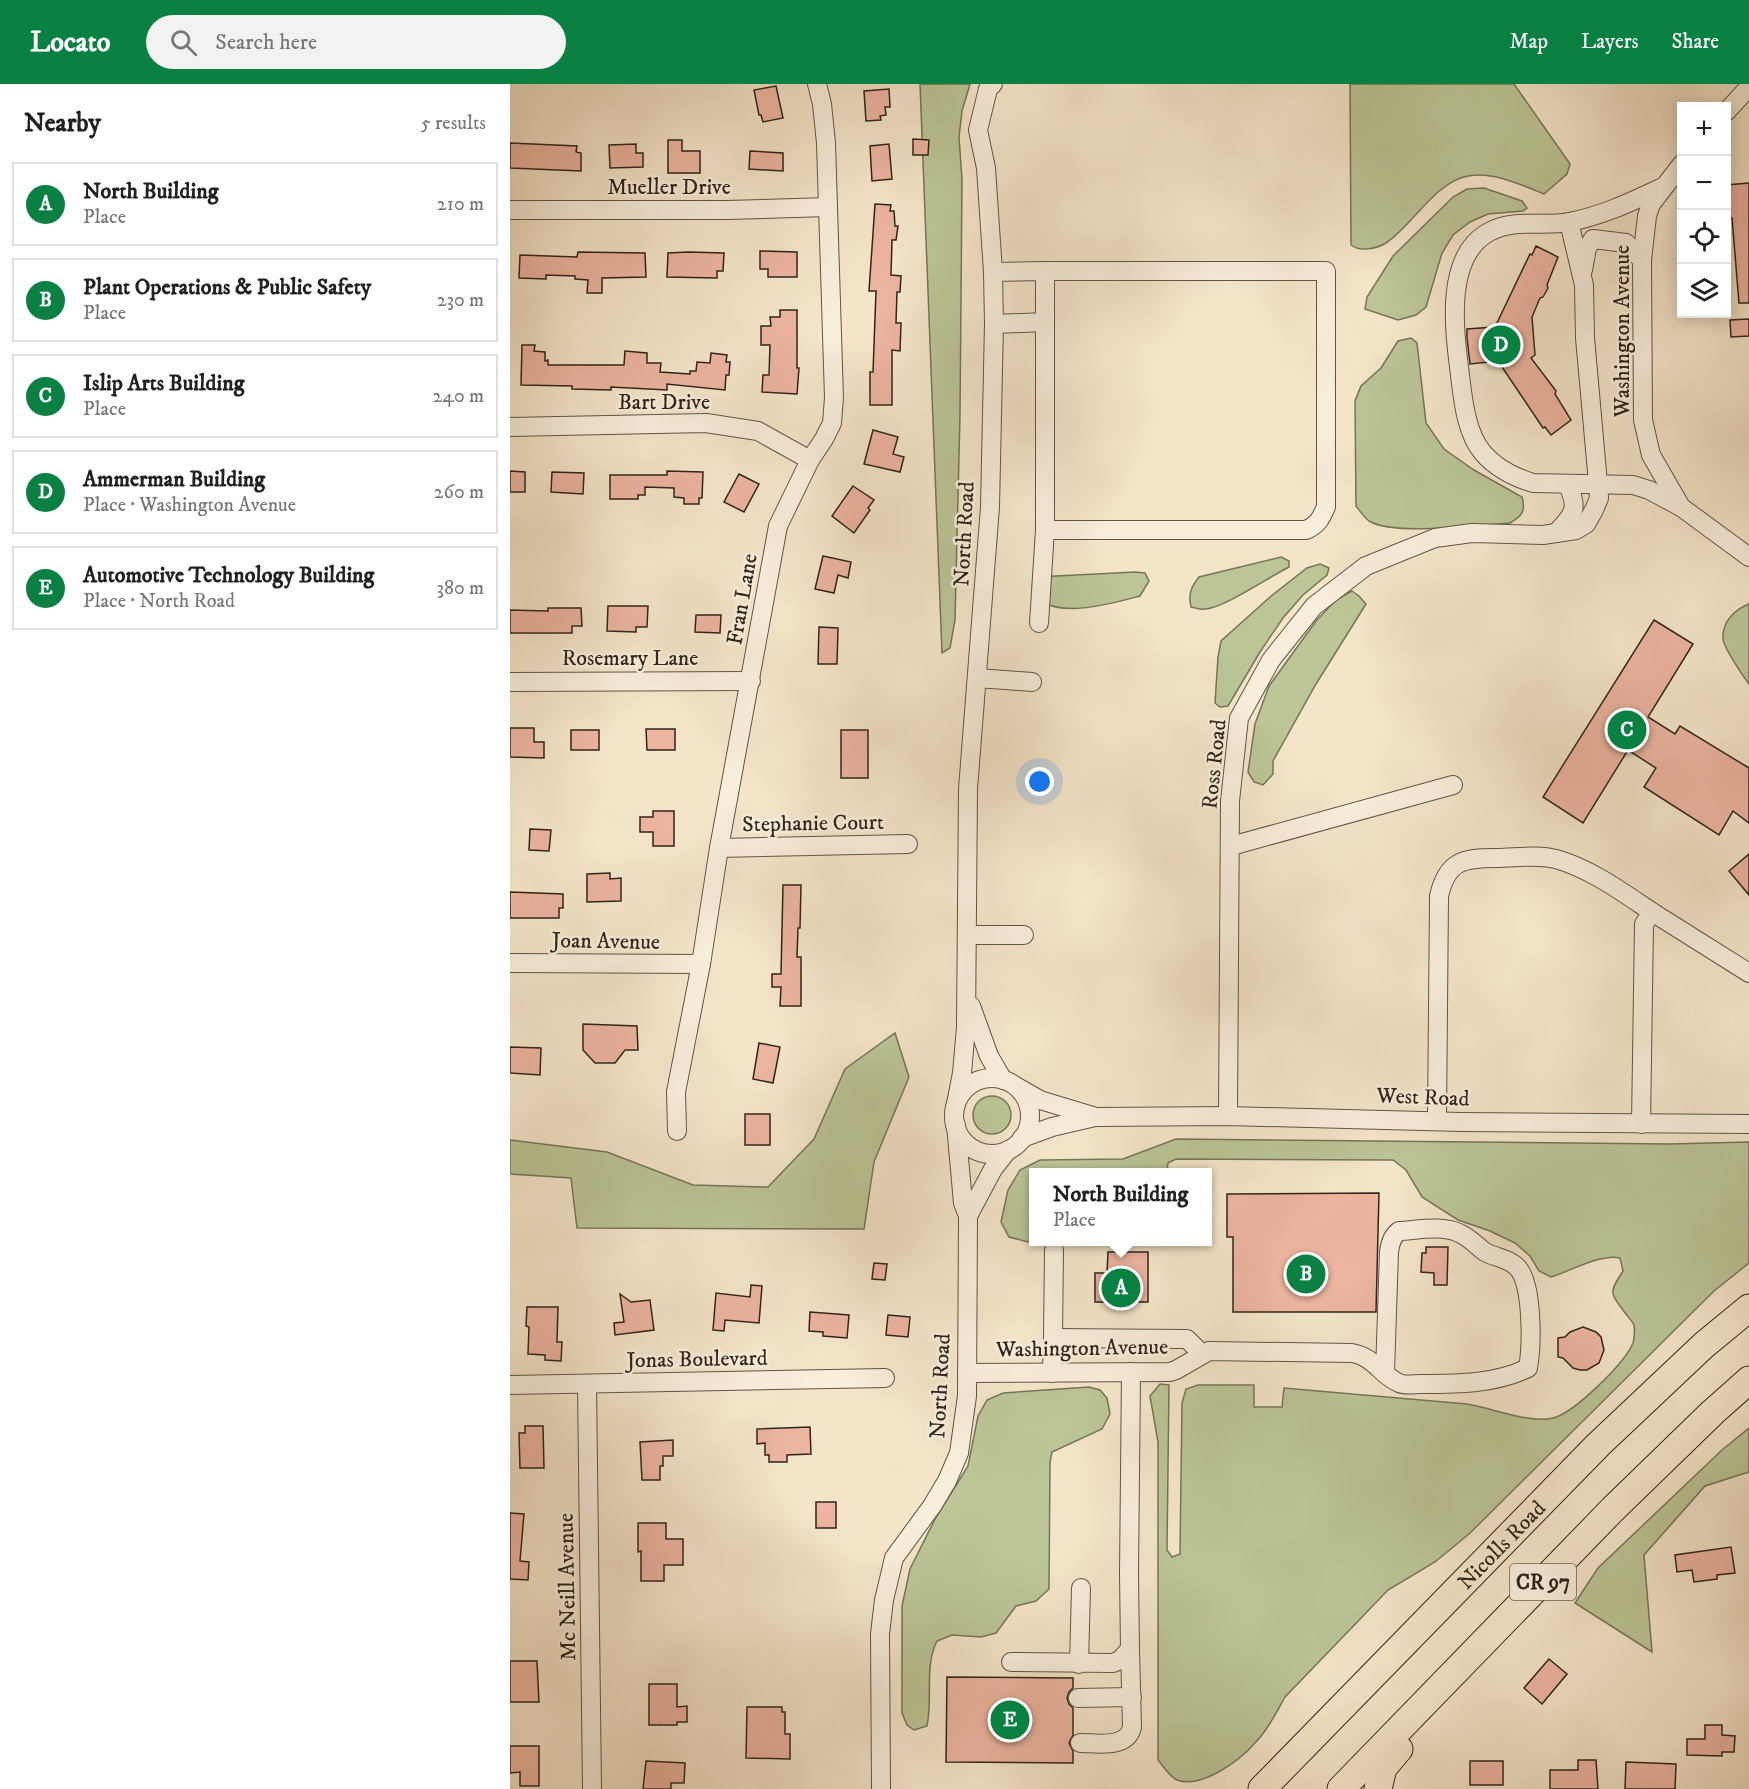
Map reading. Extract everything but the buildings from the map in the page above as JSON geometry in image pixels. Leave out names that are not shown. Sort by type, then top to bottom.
[{"type":"highway","name":"Nicolls Road","points":[[1262,1789],[1598,1445],[1704,1345],[1749,1308]]},
{"type":"highway","name":"CR 97","points":[[1341,1789],[1621,1501],[1749,1380]]},
{"type":"highway","points":[[1378,1789],[1383,1768],[1421,1726],[1509,1618]]},
{"type":"street","name":"Fran Lane","points":[[677,1131],[676,1092],[701,964],[719,848],[778,526],[810,460],[832,423],[834,398],[826,143],[822,104],[817,84]]},
{"type":"street","name":"North Road","points":[[956,1104],[964,1053],[967,990],[968,789],[990,507],[993,272],[986,168],[978,130],[988,89],[993,84]]},
{"type":"street","points":[[1731,106],[1746,87]]},
{"type":"street","name":"Washington Avenue","points":[[1677,170],[1651,204],[1647,216],[1642,260],[1643,420],[1651,456],[1681,507]]},
{"type":"street","name":"Washington Avenue","points":[[1663,187],[1623,206],[1569,222],[1511,223],[1488,232],[1472,248],[1462,268],[1457,289],[1454,323],[1468,424],[1481,452],[1498,468],[1517,478],[1533,483],[1633,485],[1649,490],[1681,507],[1749,557]]},
{"type":"street","name":"Mueller Drive","points":[[510,210],[726,210],[828,207]]},
{"type":"street","points":[[1582,275],[1587,248],[1593,239],[1611,232],[1635,230],[1647,216]]},
{"type":"street","name":"Washington Avenue","points":[[1569,222],[1582,275],[1585,338],[1598,483]]},
{"type":"street","points":[[1593,239],[1626,243],[1642,260]]},
{"type":"street","points":[[1039,623],[1045,530],[1045,271]]},
{"type":"street","points":[[993,272],[1326,271],[1326,507],[1320,521],[1306,530],[1045,530]]},
{"type":"street","points":[[994,324],[1045,322]]},
{"type":"street","name":"Bart Drive","points":[[510,427],[715,424],[758,431],[810,460]]},
{"type":"street","name":"Ross Road","points":[[1228,1116],[1230,801],[1239,718],[1270,660],[1314,606],[1366,566],[1435,538],[1472,533],[1556,533],[1576,530],[1586,525],[1594,510],[1599,498],[1598,483]]},
{"type":"street","points":[[1556,533],[1572,516],[1575,504],[1567,484]]},
{"type":"street","points":[[977,678],[1032,682]]},
{"type":"street","name":"Rosemary Lane","points":[[510,682],[751,681]]},
{"type":"street","points":[[1231,846],[1453,786]]},
{"type":"street","name":"Stephanie Court","points":[[719,848],[908,844]]},
{"type":"street","points":[[1437,1120],[1439,896],[1442,883],[1449,871],[1458,863],[1470,858],[1553,858],[1585,870],[1749,974]]},
{"type":"street","points":[[1641,1124],[1644,924],[1652,912]]},
{"type":"street","points":[[967,935],[1024,935]]},
{"type":"street","name":"Joan Avenue","points":[[510,963],[701,964]]},
{"type":"street","name":"North Road","points":[[967,990],[982,1041],[989,1056],[1011,1084]]},
{"type":"street","points":[[996,1078],[1011,1084],[1026,1099],[1030,1111],[1029,1124],[1015,1144],[989,1154],[969,1146],[961,1137],[954,1117],[956,1104],[962,1093],[972,1084],[983,1079],[996,1078]]},
{"type":"street","name":"West Road","points":[[1011,1084],[1040,1100],[1095,1117]]},
{"type":"street","name":"West Road","points":[[1015,1144],[1052,1127],[1095,1117],[1228,1116],[1749,1124]]},
{"type":"street","name":"North Road","points":[[881,1789],[880,1634],[884,1600],[894,1558],[932,1506],[947,1481],[959,1453],[966,1405],[968,1216],[963,1203],[956,1125]]},
{"type":"street","name":"North Road","points":[[968,1216],[993,1168],[1015,1144]]},
{"type":"street","name":"Washington Avenue","points":[[967,1373],[1176,1370],[1209,1351],[1364,1355],[1385,1373],[1399,1383],[1472,1383],[1500,1379],[1528,1368],[1531,1339],[1526,1290],[1522,1276],[1510,1262],[1487,1253],[1459,1233],[1439,1229],[1399,1231],[1390,1242],[1385,1373]]},
{"type":"street","points":[[1052,1372],[1054,1250]]},
{"type":"street","points":[[1053,1338],[1187,1339],[1202,1354]]},
{"type":"street","points":[[1080,1743],[1124,1741],[1130,1735],[1132,1727],[1129,1574],[1131,1372]]},
{"type":"street","name":"Jonas Boulevard","points":[[510,1385],[885,1377]]},
{"type":"street","name":"Mc Neill Avenue","points":[[587,1384],[591,1789]]},
{"type":"street","points":[[1079,1664],[1081,1588]]},
{"type":"street","points":[[1011,1662],[1113,1663],[1120,1660],[1130,1649]]},
{"type":"street","points":[[1078,1698],[1131,1698]]},
{"type":"green space","points":[[920,84],[970,84],[962,111],[959,137],[962,180],[955,620],[950,648],[942,653]]},
{"type":"green space","points":[[1350,84],[1514,84],[1570,164],[1567,174],[1544,194],[1487,175],[1468,176],[1456,180],[1434,195],[1386,243],[1368,249],[1355,247],[1351,245]]},
{"type":"green space","points":[[1484,188],[1522,201],[1527,208],[1523,211],[1488,214],[1470,222],[1453,235],[1442,253],[1426,307],[1416,315],[1398,320],[1365,309],[1367,297],[1393,256],[1453,197],[1467,189]]},
{"type":"green space","points":[[1411,338],[1417,343],[1426,423],[1444,449],[1474,470],[1522,497],[1524,506],[1522,513],[1510,523],[1416,529],[1397,528],[1369,521],[1356,506],[1355,401],[1361,386],[1381,368],[1398,341]]},
{"type":"green space","points":[[1281,557],[1289,561],[1289,567],[1247,591],[1213,607],[1202,609],[1191,607],[1191,591],[1199,577]]},
{"type":"green space","points":[[1320,564],[1329,568],[1327,575],[1303,595],[1283,618],[1228,706],[1220,707],[1215,703],[1221,641],[1270,597],[1307,568]]},
{"type":"green space","points":[[1145,573],[1149,581],[1140,596],[1097,606],[1063,608],[1049,605],[1038,598],[1032,586],[1037,577]]},
{"type":"green space","points":[[1352,591],[1366,604],[1316,684],[1273,761],[1273,774],[1263,785],[1254,782],[1248,772],[1255,724],[1269,686],[1316,621],[1336,600]]},
{"type":"green space","points":[[1749,604],[1749,684],[1730,655],[1724,643],[1723,633],[1730,617]]},
{"type":"green space","points":[[895,1033],[909,1077],[874,1162],[864,1229],[577,1228],[571,1178],[510,1174],[510,1140],[607,1152],[693,1185],[768,1187],[814,1139],[845,1069]]},
{"type":"green space","points":[[992,1096],[1005,1102],[1011,1115],[1005,1128],[992,1134],[979,1128],[973,1115],[979,1102]]},
{"type":"green space","points":[[1176,1139],[1670,1144],[1749,1142],[1749,1263],[1714,1291],[1469,1534],[1435,1562],[1388,1590],[1285,1697],[1267,1728],[1247,1751],[1219,1772],[1197,1781],[1187,1782],[1174,1779],[1158,1760],[1158,1442],[1150,1396],[1160,1384],[1169,1385],[1167,1550],[1172,1557],[1180,1554],[1182,1403],[1186,1389],[1198,1385],[1254,1385],[1254,1407],[1282,1407],[1284,1388],[1467,1404],[1533,1419],[1553,1418],[1573,1407],[1610,1374],[1633,1343],[1634,1329],[1613,1293],[1615,1284],[1623,1271],[1620,1258],[1595,1260],[1551,1277],[1539,1271],[1530,1256],[1515,1243],[1458,1220],[1422,1197],[1406,1170],[1393,1160],[1176,1159],[1168,1163],[1167,1168],[1029,1168],[1029,1242],[1009,1237],[1001,1222],[1008,1190],[1020,1170],[1040,1160],[1123,1159]]},
{"type":"green space","points":[[1089,1387],[1100,1390],[1107,1398],[1110,1414],[1102,1429],[1052,1452],[1049,1589],[1036,1601],[1016,1606],[996,1633],[981,1637],[952,1635],[937,1641],[931,1661],[927,1726],[914,1730],[907,1725],[902,1713],[902,1606],[910,1569],[935,1519],[968,1466],[978,1416],[987,1400],[1003,1393]]},
{"type":"green space","points":[[1749,1428],[1749,1472],[1705,1486],[1644,1555],[1652,1652],[1575,1603],[1598,1568],[1722,1450]]},
{"type":"place","name":"Ammerman Building","points":[[1501,345]]},
{"type":"place","name":"Islip Arts Building","points":[[1627,730]]},
{"type":"place","name":"Plant Operations & Public Safety","points":[[1306,1274]]},
{"type":"place","name":"North Building","points":[[1121,1288]]},
{"type":"place","name":"Automotive Technology Building","points":[[1010,1720]]}]
